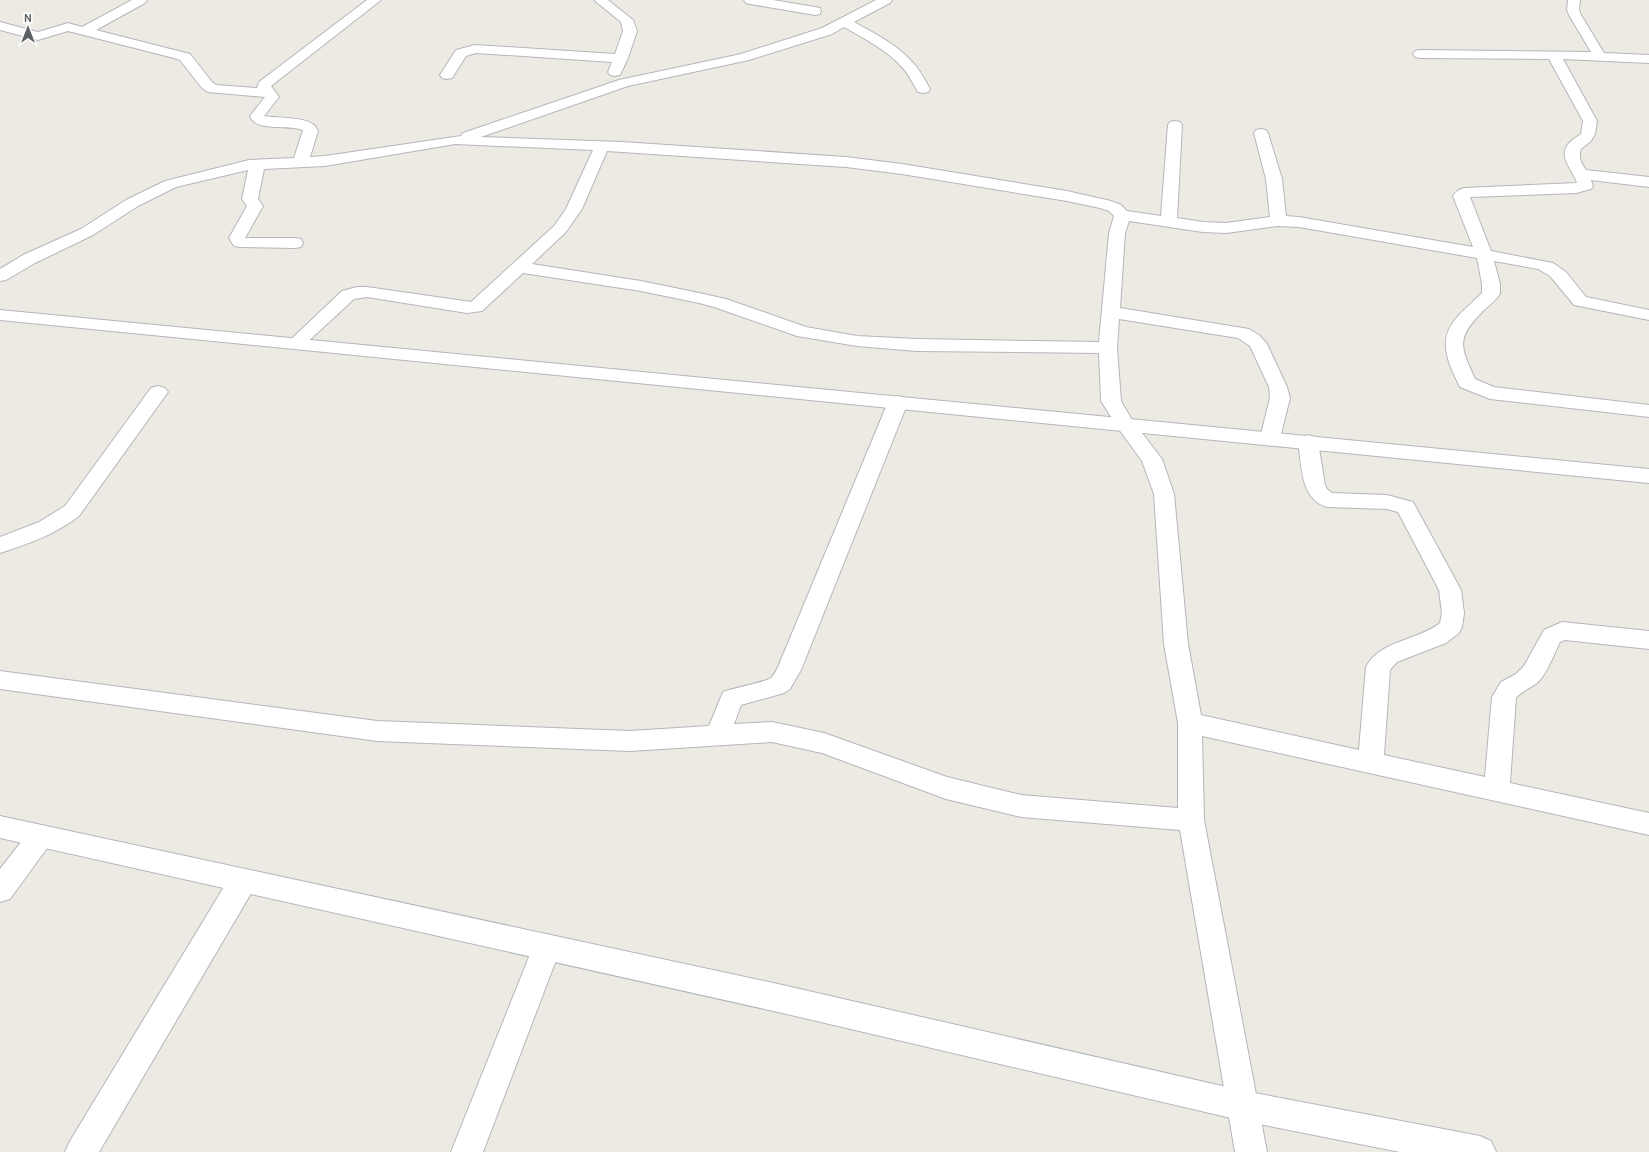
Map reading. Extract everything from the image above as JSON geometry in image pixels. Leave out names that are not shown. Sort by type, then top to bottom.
[{"type":"street","points":[[84,31],[141,0]]},
{"type":"street","points":[[300,163],[311,131],[310,128],[305,125],[264,121],[258,119],[257,116],[272,97],[270,93],[264,89],[264,85],[375,0]]},
{"type":"street","points":[[600,0],[627,20],[630,31],[621,58],[608,88]]},
{"type":"street","points":[[750,0],[818,6],[811,21],[811,25],[815,28],[828,32]]},
{"type":"street","points":[[0,276],[29,259],[87,232],[132,203],[171,184],[248,165],[324,162],[455,140],[624,83],[744,57],[828,32],[886,0]]},
{"type":"street","points":[[1574,0],[1573,10],[1600,57]]},
{"type":"street","points":[[845,22],[891,50],[908,66],[923,89]]},
{"type":"street","points":[[0,26],[38,36],[64,28],[84,31],[185,57],[207,85],[213,89],[270,93]]},
{"type":"street","points":[[447,75],[461,53],[476,49],[621,58]]},
{"type":"street","points":[[1420,54],[1554,55],[1649,59]]},
{"type":"street","points":[[1554,55],[1590,121],[1590,131],[1587,136],[1574,148],[1572,153],[1573,162],[1585,180],[1585,186],[1576,188],[1464,193],[1461,196],[1483,254],[1492,287],[1491,294],[1457,329],[1454,338],[1454,347],[1467,383],[1490,393],[1649,410]]},
{"type":"street","points":[[1169,222],[1175,125]]},
{"type":"street","points":[[1261,133],[1274,179],[1278,221]]},
{"type":"street","points":[[455,140],[602,146],[846,162],[902,169],[1067,196],[1105,204],[1115,208],[1122,215],[1203,227],[1226,228],[1278,221],[1299,222],[1539,264],[1551,268],[1558,274],[1572,295],[1580,300],[1649,315]]},
{"type":"street","points":[[296,343],[348,295],[357,292],[367,292],[467,308],[476,307],[560,229],[574,209],[602,146]]},
{"type":"street","points":[[257,165],[250,199],[255,206],[237,238],[240,242],[248,243],[295,243]]},
{"type":"street","points":[[1581,174],[1648,184]]},
{"type":"street","points":[[1122,215],[1117,233],[1108,348],[1111,401],[1125,424],[1152,459],[1164,494],[1176,644],[1190,723],[1191,820],[1244,1106],[1251,1152]]},
{"type":"street","points":[[520,267],[641,286],[699,298],[720,303],[803,332],[857,341],[917,346],[1108,348]]},
{"type":"street","points":[[1111,312],[1243,334],[1253,339],[1258,344],[1278,387],[1280,398],[1270,438]]},
{"type":"street","points":[[0,315],[1649,476]]},
{"type":"street","points":[[0,545],[45,529],[58,522],[72,511],[158,392]]},
{"type":"street","points":[[718,735],[731,699],[740,694],[768,690],[779,684],[789,670],[898,402]]},
{"type":"street","points":[[1308,442],[1314,485],[1318,493],[1327,500],[1387,502],[1406,507],[1450,590],[1453,613],[1451,627],[1438,637],[1389,656],[1378,667],[1370,762]]},
{"type":"street","points":[[1497,791],[1504,697],[1509,689],[1524,681],[1532,673],[1552,636],[1562,631],[1649,640]]},
{"type":"street","points":[[0,680],[377,731],[630,741],[772,732],[824,743],[946,788],[1021,806],[1191,820]]},
{"type":"street","points":[[1190,723],[1649,824]]},
{"type":"street","points":[[0,827],[778,998],[1244,1106],[1480,1152]]},
{"type":"street","points":[[0,890],[41,836]]},
{"type":"street","points":[[81,1152],[243,881]]},
{"type":"street","points":[[467,1152],[547,947]]}]
